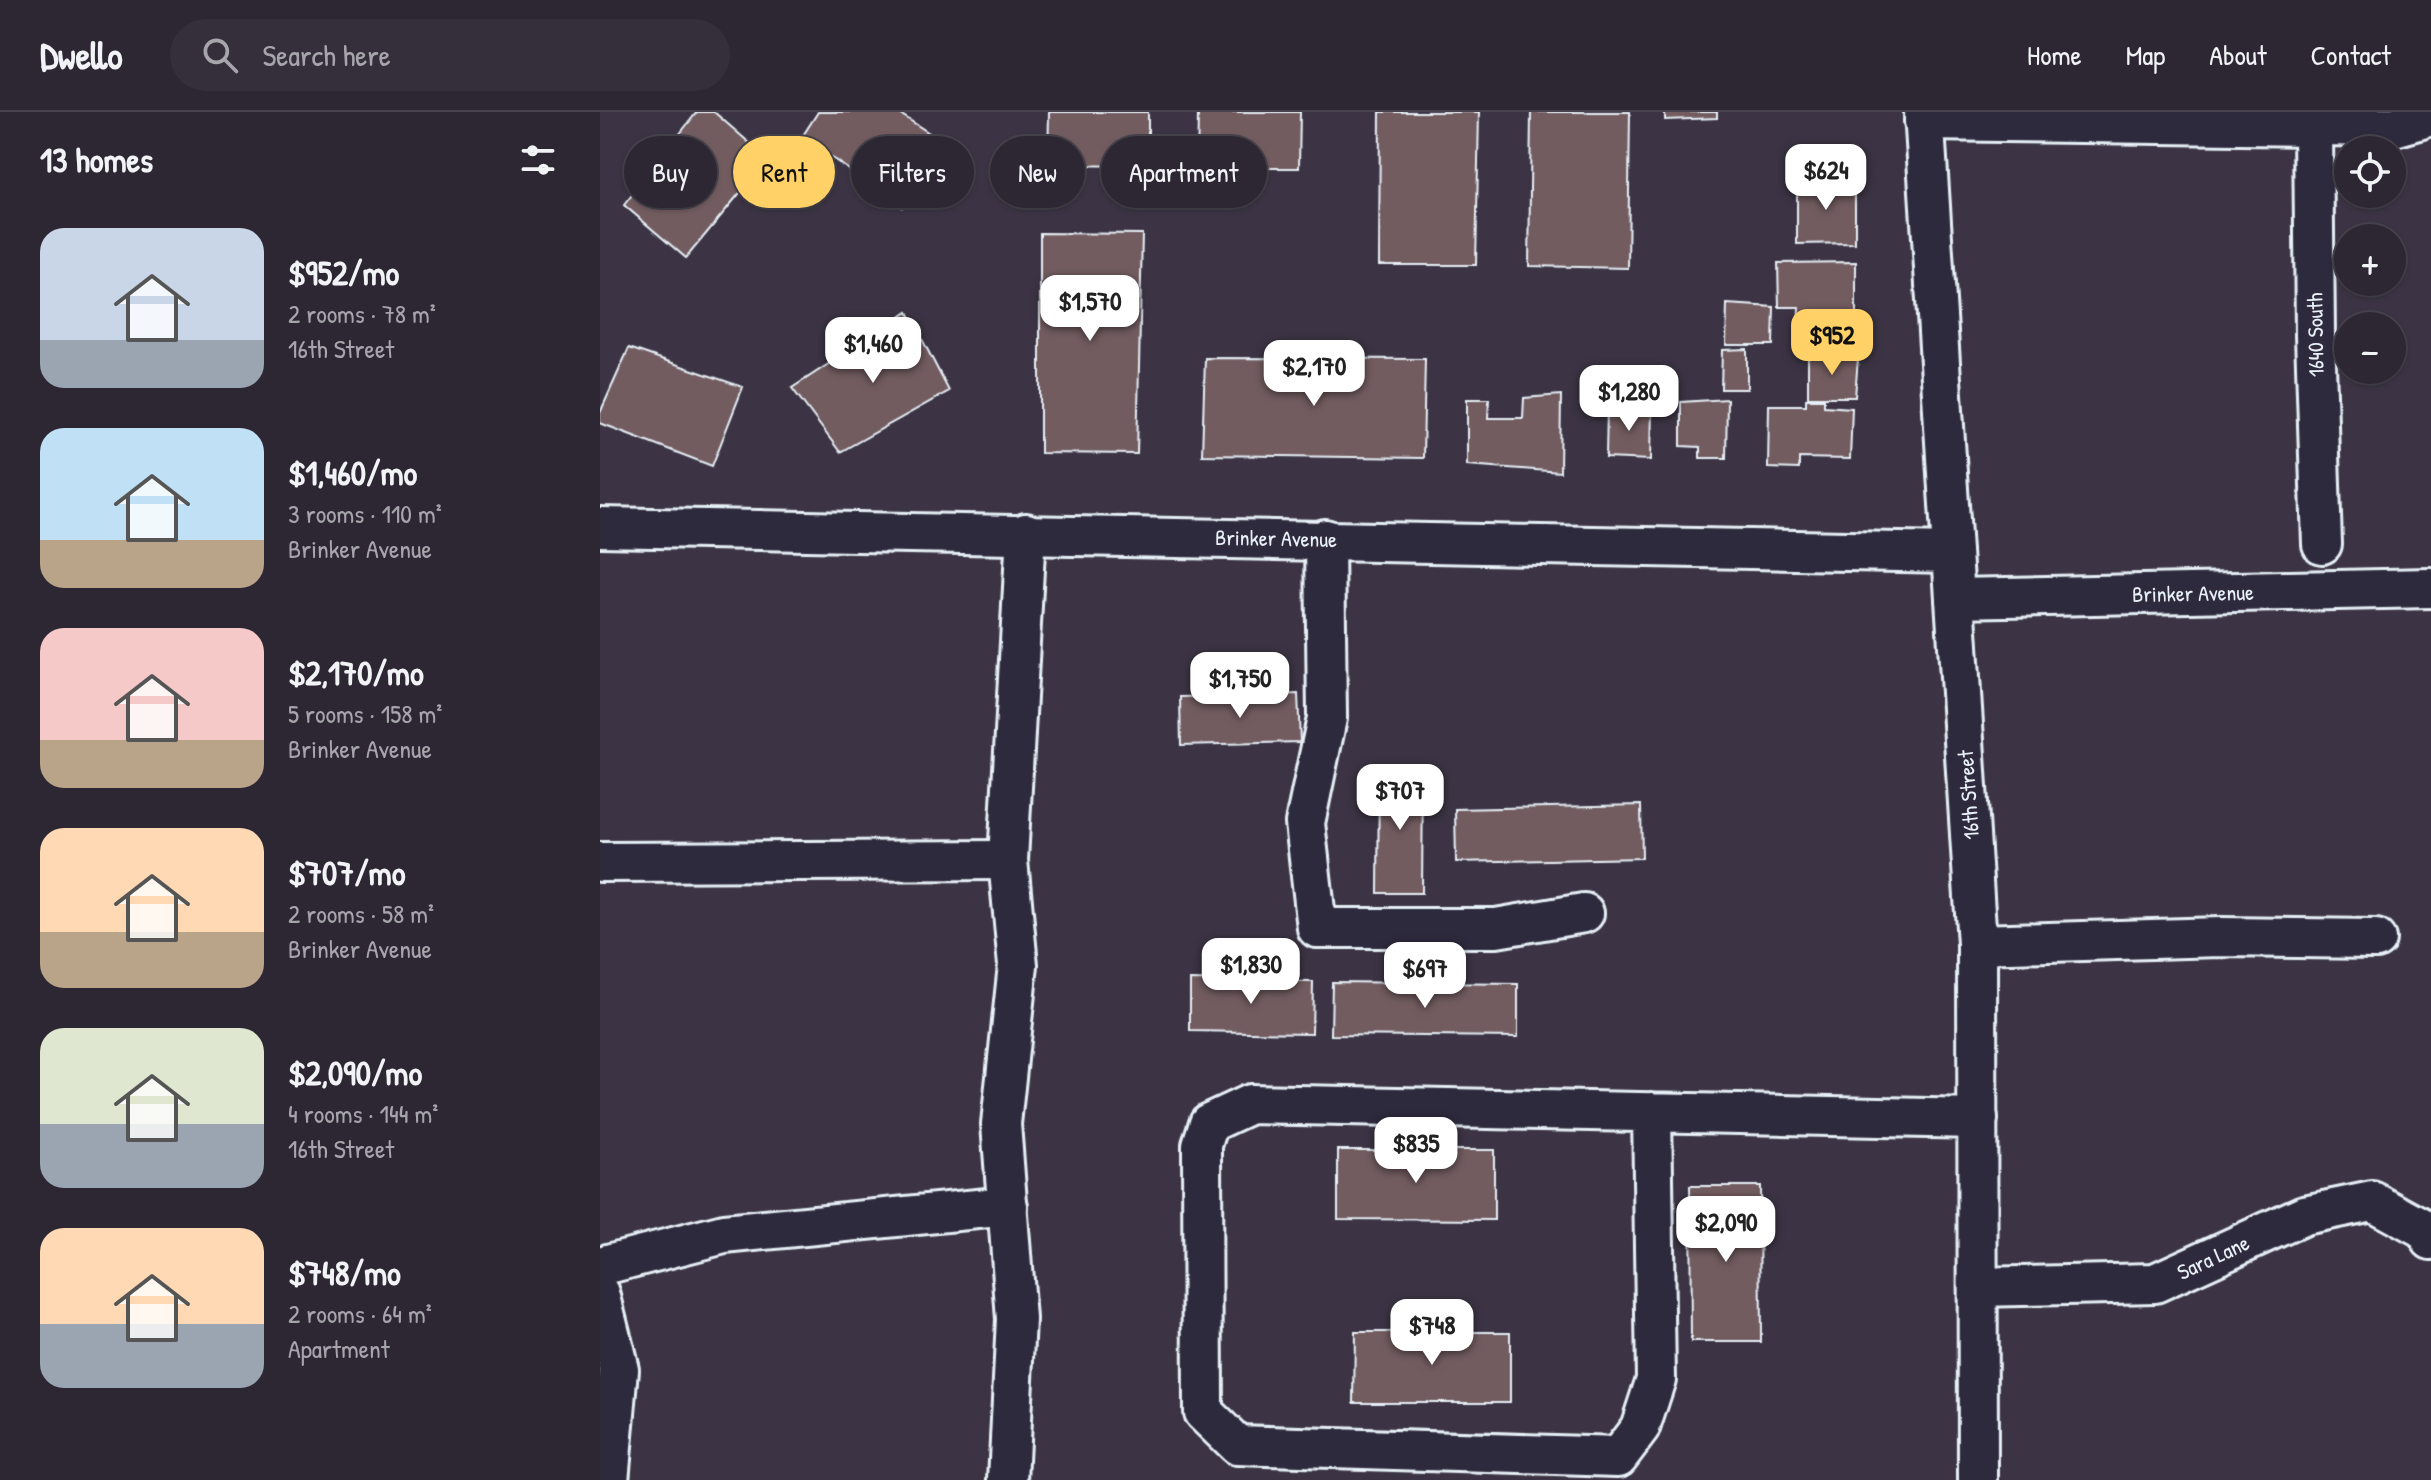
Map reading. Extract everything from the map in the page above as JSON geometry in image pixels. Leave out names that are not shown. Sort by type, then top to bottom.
[{"type":"street","points":[[1924,116],[2394,127],[2422,119],[2431,112]]},
{"type":"street","name":"16th Street","points":[[1924,116],[1977,944],[1978,1480]]},
{"type":"street","name":"1640 South","points":[[2313,126],[2315,335],[2322,544]]},
{"type":"street","name":"Brinker Avenue","points":[[600,527],[1952,553]]},
{"type":"street","points":[[1008,1480],[1016,1319],[1001,1124],[1018,965],[1008,860],[1026,533]]},
{"type":"street","points":[[1325,539],[1327,718],[1305,823],[1317,928],[1496,928],[1584,913]]},
{"type":"street","name":"Brinker Avenue","points":[[1955,598],[2431,588]]},
{"type":"street","points":[[600,862],[1008,860]]},
{"type":"street","points":[[1977,944],[2221,937],[2376,939]]},
{"type":"street","points":[[1652,1112],[1656,1379],[1640,1428],[1618,1457],[1237,1445],[1203,1412],[1202,1145],[1209,1123],[1250,1104],[1652,1112],[1978,1119]]},
{"type":"street","name":"Sara Lane","points":[[1978,1287],[2155,1283],[2304,1215],[2372,1201],[2425,1230],[2431,1240]]},
{"type":"street","points":[[600,1266],[724,1234],[1008,1206]]},
{"type":"street","points":[[600,1293],[619,1369],[609,1480]]},
{"type":"building","points":[[697,112],[714,112],[742,136],[733,136],[733,201],[686,258],[628,208],[717,208],[717,136],[678,136]]},
{"type":"building","points":[[818,112],[897,112],[934,136],[851,136],[851,171],[835,160],[835,136],[803,136]]},
{"type":"building","points":[[1049,112],[1148,112],[1148,136],[1101,136],[1101,166],[1085,165],[1085,136],[1049,136]]},
{"type":"building","points":[[1198,112],[1300,112],[1299,168],[1267,168],[1267,136],[1198,136]]},
{"type":"building","points":[[1380,112],[1479,112],[1476,265],[1379,265]]},
{"type":"building","points":[[1531,112],[1630,112],[1628,268],[1529,266]]},
{"type":"building","points":[[1665,112],[1717,112],[1717,118],[1665,120]]},
{"type":"building","points":[[1797,180],[1855,181],[1855,243],[1797,244]]},
{"type":"building","points":[[1040,233],[1142,234],[1137,454],[1040,453]]},
{"type":"building","points":[[1856,262],[1856,328],[1798,327],[1799,307],[1779,307],[1778,263]]},
{"type":"building","points":[[1727,304],[1774,307],[1773,345],[1726,345]]},
{"type":"building","points":[[908,312],[949,391],[840,452],[792,388]]},
{"type":"building","points":[[629,348],[743,387],[712,466],[600,423],[600,413]]},
{"type":"building","points":[[1747,349],[1747,389],[1721,389],[1722,350]]},
{"type":"building","points":[[1808,357],[1858,357],[1855,397],[1808,397]]},
{"type":"building","points":[[1205,358],[1425,359],[1423,458],[1202,455]]},
{"type":"building","points":[[1561,395],[1560,472],[1467,465],[1467,399],[1489,399],[1488,418],[1523,418],[1524,398]]},
{"type":"building","points":[[1727,399],[1726,458],[1700,458],[1700,447],[1681,446],[1681,402]]},
{"type":"building","points":[[1806,399],[1824,399],[1824,406],[1852,408],[1850,459],[1799,458],[1799,469],[1768,468],[1769,405],[1806,405]]},
{"type":"building","points":[[1607,406],[1652,406],[1651,460],[1606,458]]},
{"type":"building","points":[[1298,694],[1300,742],[1181,745],[1180,697]]},
{"type":"building","points":[[1379,771],[1423,771],[1422,893],[1378,893]]},
{"type":"building","points":[[1641,805],[1642,858],[1456,862],[1455,809]]},
{"type":"building","points":[[1190,980],[1313,982],[1312,1033],[1190,1031]]},
{"type":"building","points":[[1332,982],[1518,984],[1518,1037],[1331,1035]]},
{"type":"building","points":[[1338,1150],[1494,1150],[1494,1220],[1338,1219]]},
{"type":"building","points":[[1690,1186],[1760,1186],[1761,1342],[1691,1342]]},
{"type":"building","points":[[1355,1332],[1510,1332],[1510,1402],[1354,1402]]}]
